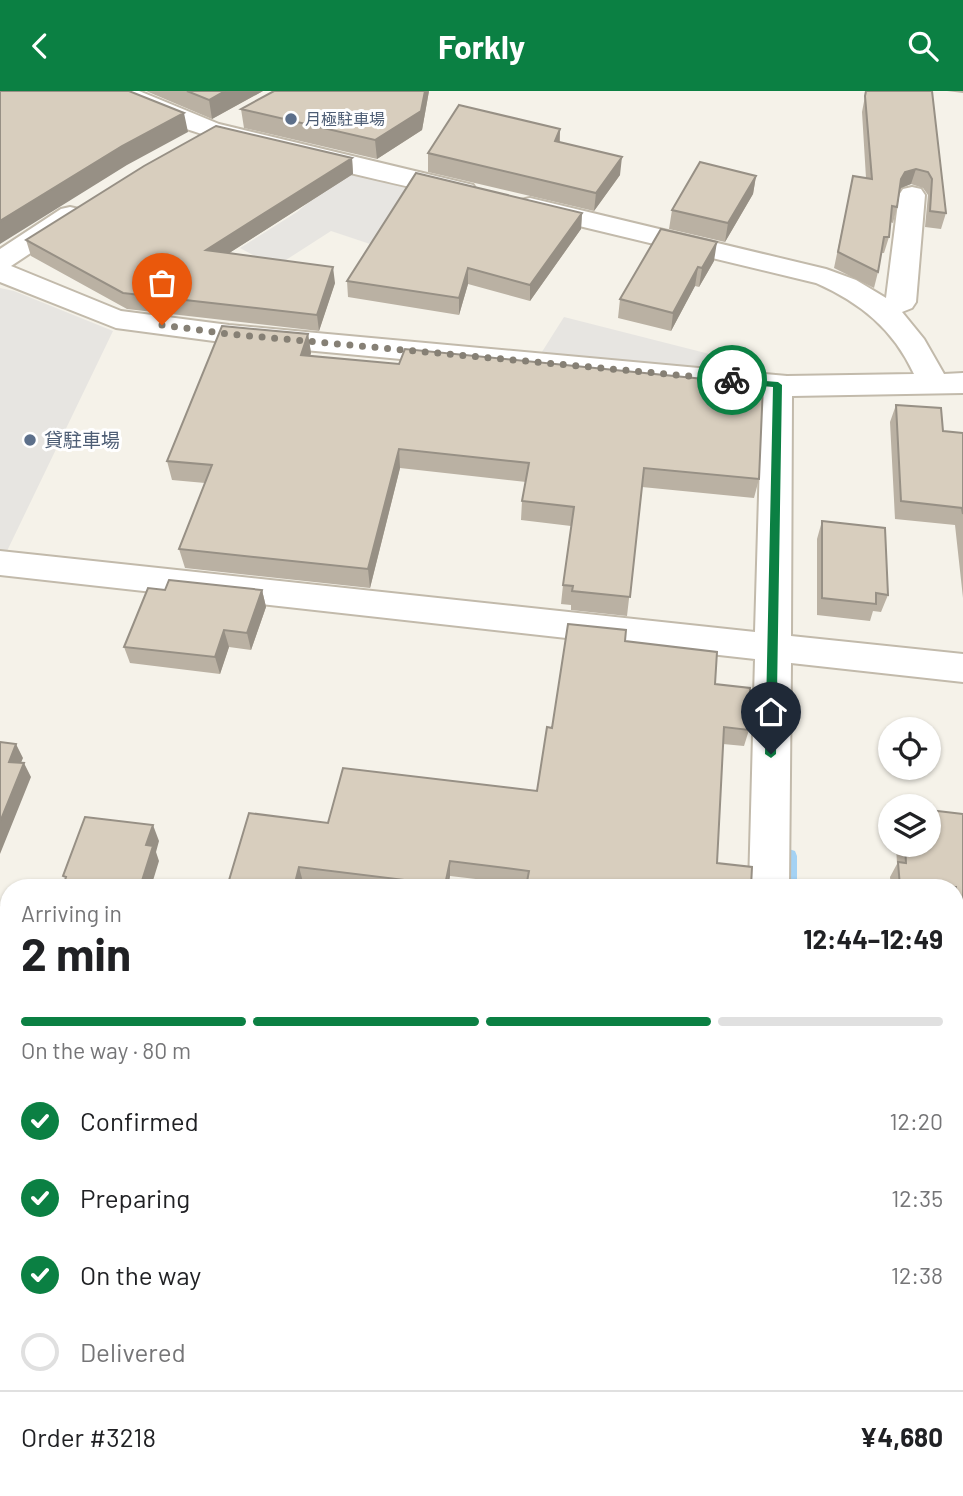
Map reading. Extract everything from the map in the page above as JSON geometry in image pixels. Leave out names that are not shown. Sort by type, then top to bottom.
[{"type":"street","points":[[121,91],[141,102],[211,130],[826,277],[852,287],[884,309],[907,333],[933,382]]},
{"type":"street","points":[[179,148],[244,113]]},
{"type":"street","points":[[884,309],[902,302],[912,195]]},
{"type":"street","points":[[0,261],[93,200]]},
{"type":"street","points":[[0,272],[116,319],[229,334],[778,385],[963,383]]},
{"type":"street","points":[[769,879],[778,385]]},
{"type":"street","points":[[0,563],[963,668]]},
{"type":"shaded area","points":[[346,171],[421,189],[376,246],[331,231],[275,267],[240,248],[297,212]]},
{"type":"shaded area","name":"貸駐車場","points":[[0,288],[14,291],[113,331],[7,551],[0,550]]},
{"type":"shaded area","points":[[564,317],[737,361],[737,373],[540,355]]},
{"type":"building","points":[[0,91],[129,91],[184,113],[122,146],[0,221]]},
{"type":"building","points":[[187,91],[225,91],[209,100]]},
{"type":"building","points":[[274,91],[425,91],[421,111],[375,140],[241,109]]},
{"type":"building","points":[[866,91],[932,91],[946,213],[930,211],[932,179],[928,172],[916,169],[905,172],[901,179],[897,207],[892,206],[889,237],[884,237],[878,272],[838,252],[853,176],[872,179]]},
{"type":"building","points":[[459,105],[560,129],[555,141],[622,157],[596,193],[428,153]]},
{"type":"building","points":[[216,126],[352,158],[206,250],[333,267],[317,315],[123,293],[26,240],[144,166]]},
{"type":"building","points":[[700,162],[756,176],[728,223],[672,210]]},
{"type":"building","points":[[416,173],[582,213],[530,285],[468,268],[459,298],[347,281]]},
{"type":"building","points":[[661,229],[717,242],[702,268],[698,267],[673,313],[620,299]]},
{"type":"building","points":[[222,326],[308,334],[301,355],[399,364],[405,349],[763,385],[759,479],[644,468],[630,597],[572,591],[573,586],[563,585],[574,507],[522,501],[529,463],[399,449],[368,569],[179,549],[212,465],[167,461]]},
{"type":"building","points":[[896,405],[941,408],[943,431],[963,433],[963,514],[962,508],[901,501]]},
{"type":"building","points":[[822,521],[885,528],[888,595],[876,593],[876,604],[822,598]]},
{"type":"building","points":[[169,580],[262,590],[247,633],[224,630],[215,657],[124,647],[148,588],[165,590]]},
{"type":"building","points":[[568,624],[626,630],[625,641],[717,652],[715,684],[750,688],[749,730],[724,727],[717,863],[752,867],[751,879],[528,879],[529,871],[450,861],[446,879],[396,879],[299,867],[296,879],[229,879],[249,813],[328,823],[343,768],[537,791],[547,727],[552,728]]},
{"type":"building","points":[[0,742],[16,744],[9,762],[24,763],[0,822]]},
{"type":"building","points":[[941,811],[963,814],[963,879],[899,879],[898,862],[906,863],[906,857],[941,857]]},
{"type":"building","points":[[85,817],[153,825],[146,845],[153,846],[143,879],[65,879],[63,876]]},
{"type":"waterway","points":[[789,856],[789,879]]},
{"type":"way so far","points":[[162,325],[229,334],[732,380]]},
{"type":"place","name":"月極駐車場","points":[[291,119]]},
{"type":"place","name":"貸駐車場","points":[[30,440]]},
{"type":"route","points":[[732,380],[778,385],[771,754]]}]
